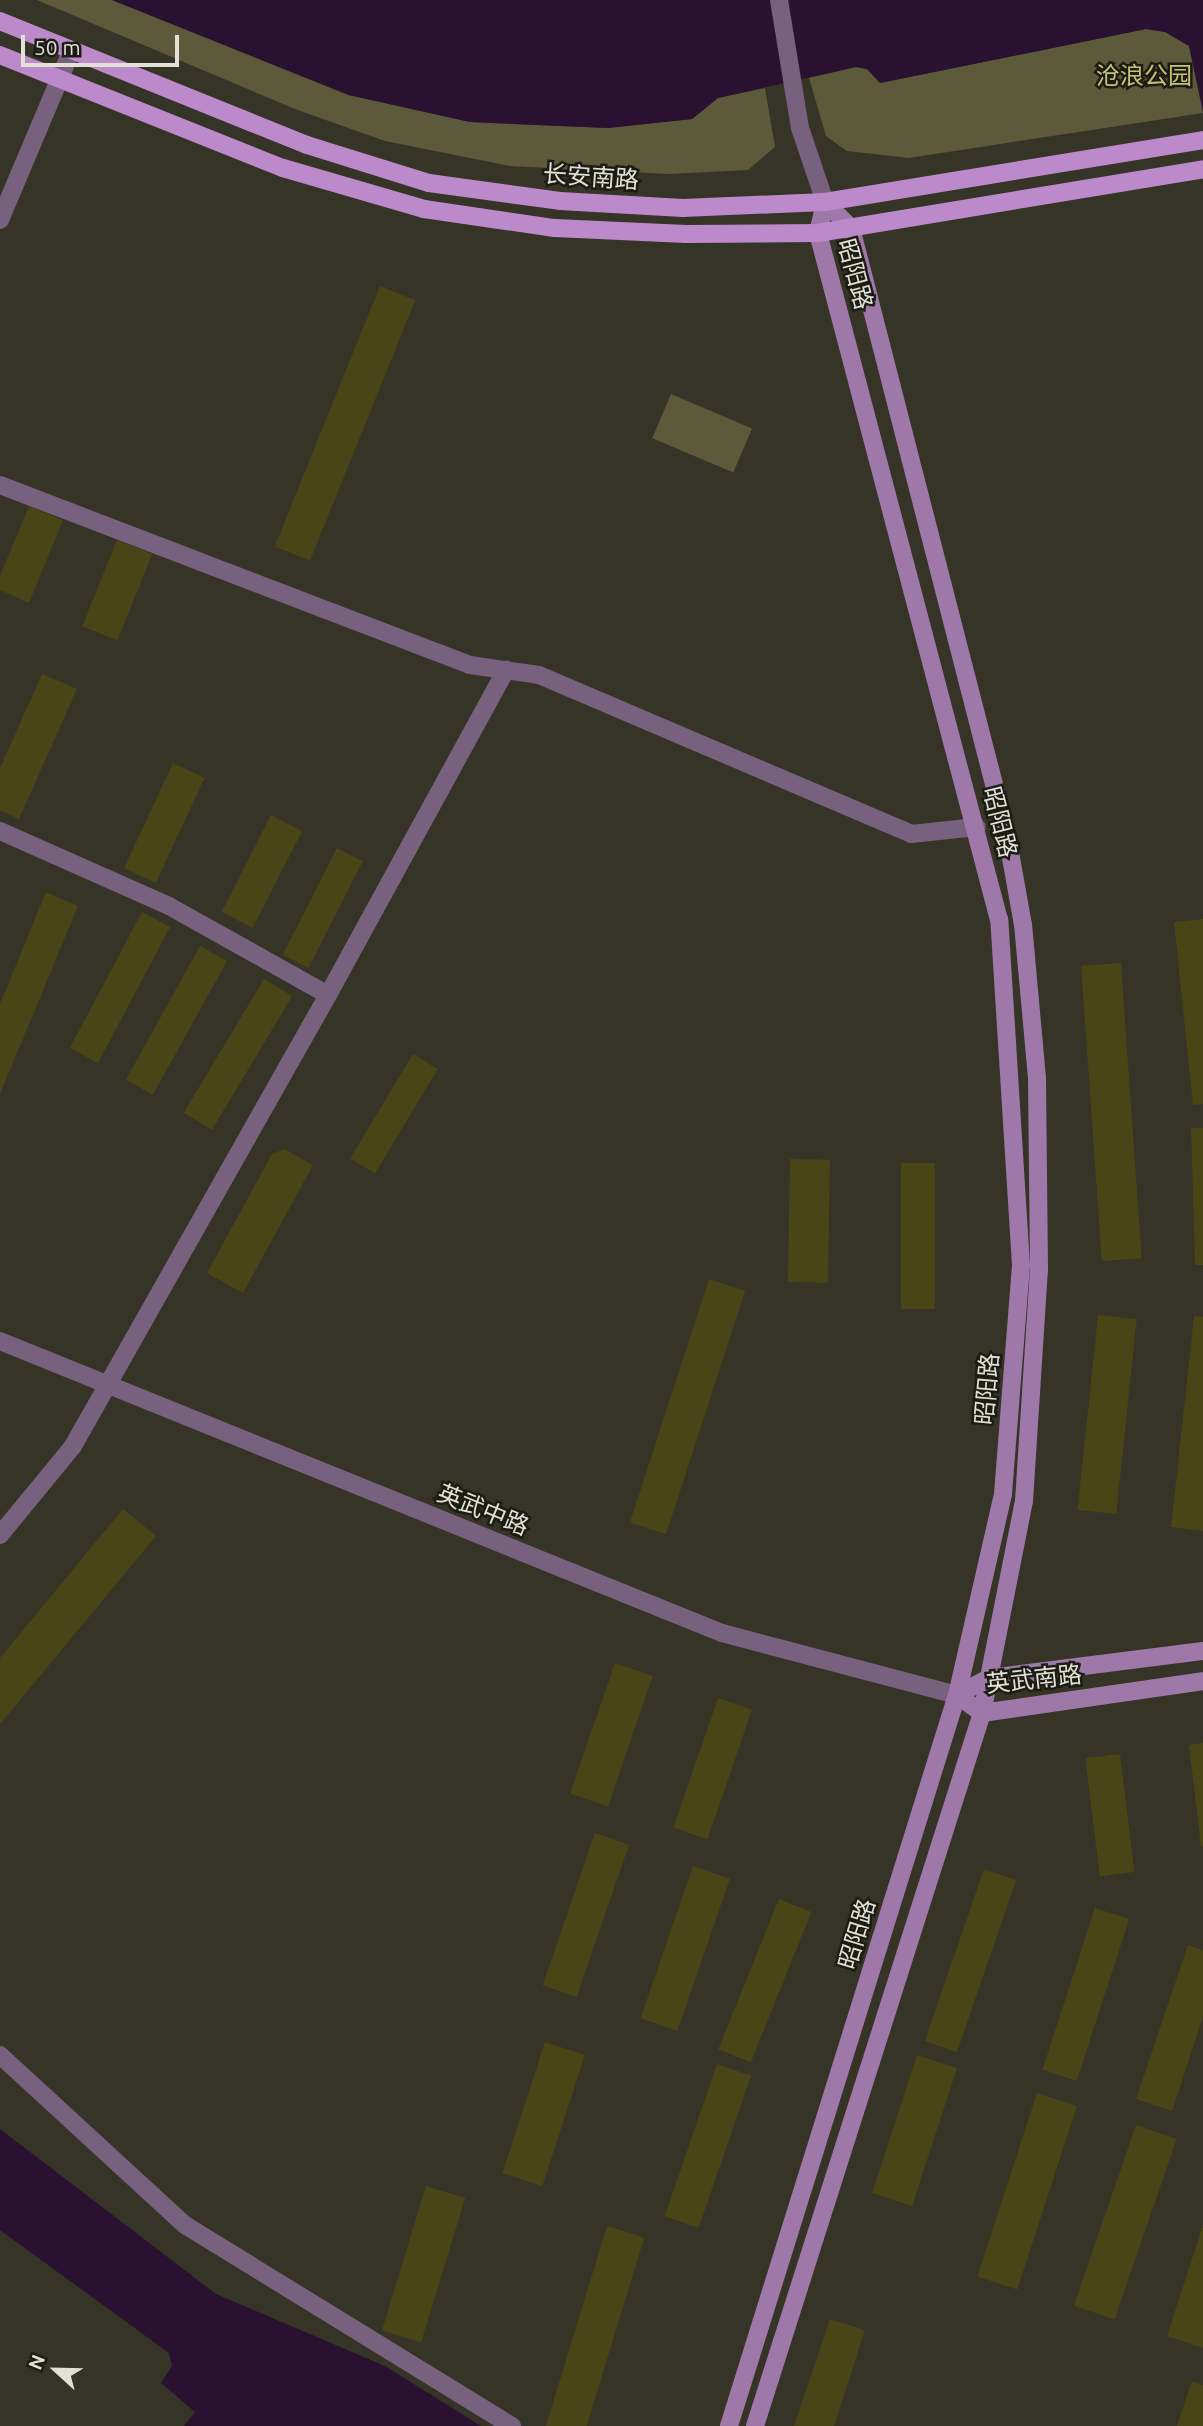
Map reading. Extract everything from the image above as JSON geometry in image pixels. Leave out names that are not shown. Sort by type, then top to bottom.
[{"type":"main road","name":"长安南路","points":[[0,21],[71,52],[307,145],[429,183],[560,201],[683,208],[825,202],[1203,139]]},
{"type":"main road","points":[[0,55],[283,168],[424,209],[555,228],[686,234],[818,233],[1203,169]]},
{"type":"main road","name":"昭阳路","points":[[755,2426],[982,1713],[1024,1501],[1039,1269],[1037,1078],[1023,925],[1007,835],[852,228],[825,202]]},
{"type":"main road","name":"昭阳路","points":[[729,2426],[957,1695],[1003,1494],[1021,1265],[999,920],[977,827],[818,233],[825,202]]},
{"type":"main road","name":"英武南路","points":[[1203,1651],[989,1678],[957,1695],[982,1713],[1203,1681]]},
{"type":"street","points":[[779,0],[800,128],[825,202]]},
{"type":"street","points":[[0,220],[71,52]]},
{"type":"street","points":[[0,485],[470,665],[539,676],[911,834],[977,827]]},
{"type":"street","points":[[0,1535],[73,1446],[328,995],[506,670]]},
{"type":"street","points":[[0,831],[169,906],[328,995]]},
{"type":"street","name":"英武中路","points":[[0,1341],[722,1633],[957,1695]]},
{"type":"street","points":[[0,2055],[185,2225],[512,2426]]},
{"type":"green space","points":[[37,0],[112,0],[348,95],[470,122],[608,128],[692,119],[718,98],[765,88],[775,147],[748,170],[669,174],[510,166],[385,141],[295,109]]},
{"type":"green space","name":"沧浪公园","points":[[1146,29],[1165,32],[1189,46],[1203,113],[909,158],[847,151],[826,136],[809,78],[856,67],[867,69],[880,83]]},
{"type":"green space","points":[[671,394],[752,428],[733,473],[652,438]]},
{"type":"shaded area","points":[[112,0],[1203,0],[1203,111],[1189,46],[1165,32],[1146,29],[880,83],[867,69],[856,67],[718,98],[692,119],[608,128],[470,122],[349,95]]},
{"type":"shaded area","points":[[0,2129],[216,2294],[385,2366],[481,2426],[184,2426],[195,2412],[161,2383],[172,2366],[169,2353],[0,2230]]},
{"type":"building","points":[[380,286],[415,300],[310,561],[275,547]]},
{"type":"building","points":[[29,506],[63,520],[29,603],[0,590],[0,576]]},
{"type":"building","points":[[117,540],[152,554],[117,640],[82,626]]},
{"type":"building","points":[[42,674],[77,689],[19,819],[0,810],[0,768]]},
{"type":"building","points":[[173,763],[205,778],[156,883],[124,868]]},
{"type":"building","points":[[271,815],[302,831],[253,928],[222,912]]},
{"type":"building","points":[[337,848],[363,861],[308,968],[283,955]]},
{"type":"building","points":[[46,892],[78,906],[0,1094],[0,1004]]},
{"type":"building","points":[[142,912],[170,927],[98,1063],[70,1048]]},
{"type":"building","points":[[1203,919],[1203,1104],[1193,1105],[1174,922]]},
{"type":"building","points":[[200,946],[227,961],[153,1095],[126,1080]]},
{"type":"building","points":[[1121,963],[1142,1258],[1102,1261],[1081,966]]},
{"type":"building","points":[[264,979],[292,996],[212,1130],[184,1113]]},
{"type":"building","points":[[413,1054],[438,1069],[375,1174],[350,1159]]},
{"type":"building","points":[[1191,1128],[1203,1128],[1203,1265],[1195,1265]]},
{"type":"building","points":[[284,1149],[313,1165],[243,1293],[207,1273],[272,1154]]},
{"type":"building","points":[[790,1159],[830,1160],[828,1283],[788,1282]]},
{"type":"building","points":[[901,1163],[935,1163],[935,1309],[901,1309]]},
{"type":"building","points":[[709,1279],[745,1291],[666,1534],[630,1522]]},
{"type":"building","points":[[1098,1315],[1137,1319],[1116,1514],[1078,1510]]},
{"type":"building","points":[[1194,1316],[1203,1317],[1203,1531],[1171,1527]]},
{"type":"building","points":[[123,1509],[156,1536],[0,1724],[0,1658]]},
{"type":"building","points":[[615,1663],[653,1676],[608,1807],[570,1793]]},
{"type":"building","points":[[718,1698],[752,1710],[707,1839],[673,1828]]},
{"type":"building","points":[[1203,1743],[1203,1846],[1201,1846],[1189,1745]]},
{"type":"building","points":[[1120,1754],[1135,1872],[1100,1876],[1085,1758]]},
{"type":"building","points":[[595,1833],[629,1845],[577,1997],[543,1985]]},
{"type":"building","points":[[693,1866],[730,1879],[677,2031],[641,2018]]},
{"type":"building","points":[[984,1869],[1016,1880],[957,2052],[925,2041]]},
{"type":"building","points":[[779,1899],[811,1912],[751,2062],[718,2049]]},
{"type":"building","points":[[1095,1908],[1129,1919],[1077,2081],[1042,2070]]},
{"type":"building","points":[[1188,1945],[1203,1950],[1203,2017],[1172,2111],[1136,2099]]},
{"type":"building","points":[[545,2042],[585,2055],[542,2186],[502,2173]]},
{"type":"building","points":[[917,2055],[957,2068],[912,2206],[872,2193]]},
{"type":"building","points":[[717,2064],[751,2076],[699,2228],[665,2216]]},
{"type":"building","points":[[1037,2093],[1077,2106],[1017,2290],[977,2277]]},
{"type":"building","points":[[1136,2125],[1177,2139],[1114,2320],[1074,2306]]},
{"type":"building","points":[[426,2186],[465,2198],[421,2342],[382,2330]]},
{"type":"building","points":[[607,2226],[644,2237],[587,2426],[546,2426]]},
{"type":"building","points":[[1203,2228],[1203,2348],[1167,2336]]},
{"type":"building","points":[[830,2319],[865,2330],[834,2426],[794,2426]]},
{"type":"building","points":[[1192,2381],[1203,2385],[1203,2426],[1177,2426]]}]
